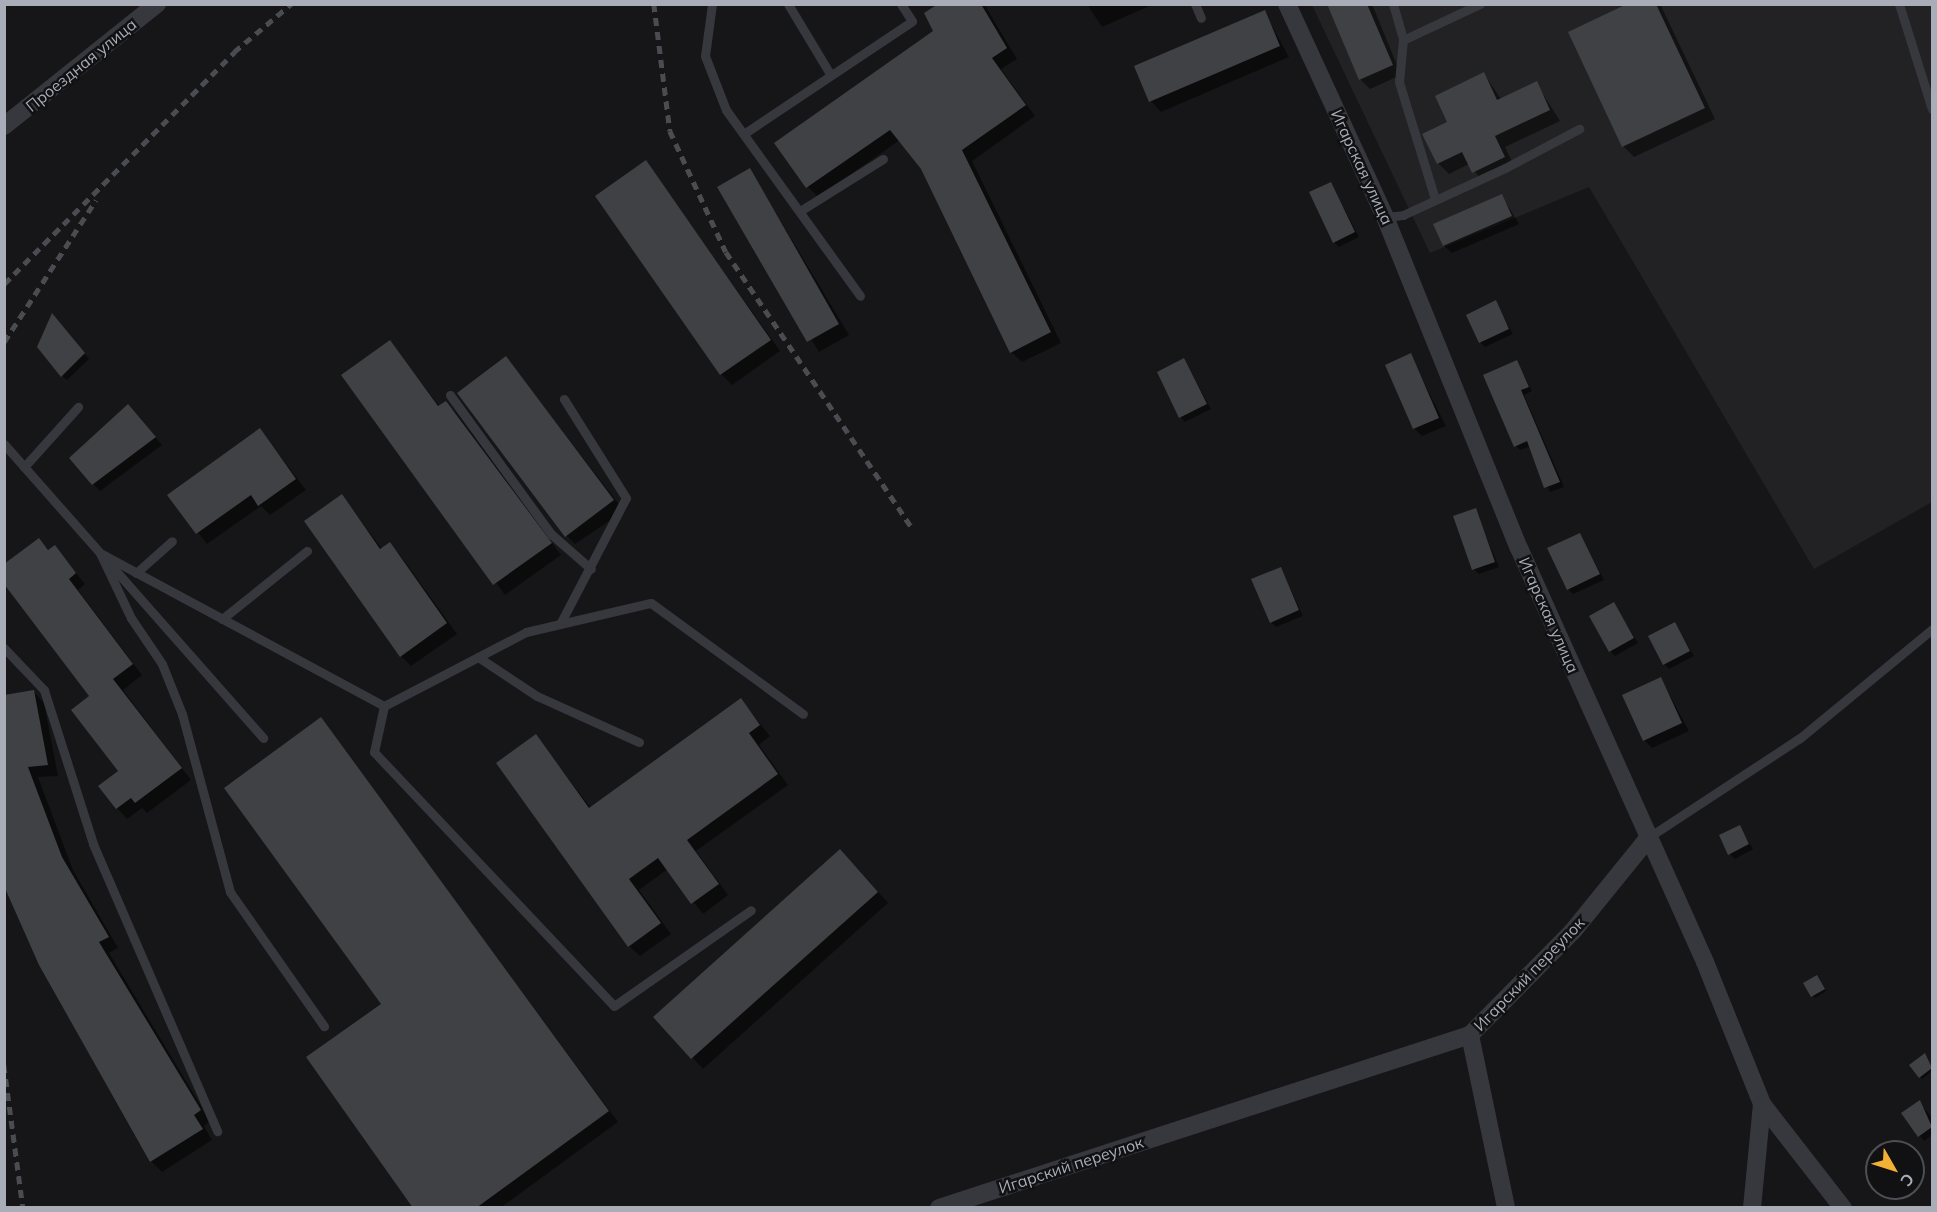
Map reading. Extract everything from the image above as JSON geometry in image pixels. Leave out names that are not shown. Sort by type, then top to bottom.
[{"type":"street","name":"Проездная улица","points":[[4,126],[157,4]]},
{"type":"street","name":"Игарская улица","points":[[1287,4],[1385,217],[1519,548],[1649,837],[1762,1104],[1844,1208]]},
{"type":"street","name":"Игарский переулок","points":[[939,1208],[1470,1035],[1573,931],[1649,837]]},
{"type":"street","points":[[1470,1035],[1506,1208]]},
{"type":"street","points":[[1752,1208],[1762,1104]]},
{"type":"lane","points":[[712,4],[705,56],[726,110],[745,133],[860,296]]},
{"type":"lane","points":[[788,4],[830,75]]},
{"type":"lane","points":[[745,133],[912,21],[900,4]]},
{"type":"lane","points":[[1195,4],[1201,18]]},
{"type":"lane","points":[[1393,4],[1403,40],[1399,82],[1435,200]]},
{"type":"lane","points":[[1403,40],[1480,4]]},
{"type":"lane","points":[[1899,4],[1932,109]]},
{"type":"lane","points":[[1385,217],[1435,200],[1579,129]]},
{"type":"lane","points":[[800,211],[883,159]]},
{"type":"lane","points":[[450,396],[551,534],[591,569]]},
{"type":"lane","points":[[560,624],[591,569],[626,498],[564,399]]},
{"type":"lane","points":[[24,467],[78,407]]},
{"type":"lane","points":[[4,444],[263,738]]},
{"type":"lane","points":[[136,573],[172,541]]},
{"type":"lane","points":[[222,619],[307,551]]},
{"type":"lane","points":[[100,553],[384,706]]},
{"type":"lane","points":[[100,553],[131,618],[162,664],[182,714],[230,892],[324,1026]]},
{"type":"lane","points":[[384,706],[526,632],[651,603],[803,714]]},
{"type":"lane","name":"Игарский переулок","points":[[1649,837],[1800,738],[1932,629]]},
{"type":"lane","points":[[4,648],[44,690],[93,844],[217,1131]]},
{"type":"lane","points":[[478,657],[537,696],[639,742]]},
{"type":"lane","points":[[384,706],[374,752],[614,1006],[751,910]]},
{"type":"shaded area","points":[[1312,5],[1932,5],[1932,502],[1814,569],[1589,187],[1430,253]]},
{"type":"building","points":[[938,4],[981,4],[1007,48],[992,58],[1026,105],[962,150],[1051,332],[1010,353],[921,169],[890,130],[806,188],[774,143],[933,31],[924,13]]},
{"type":"building","points":[[1327,4],[1367,4],[1393,65],[1359,80]]},
{"type":"building","points":[[1627,4],[1656,4],[1705,108],[1622,147],[1568,32]]},
{"type":"building","points":[[1265,10],[1280,46],[1149,102],[1134,66]]},
{"type":"building","points":[[1484,72],[1497,100],[1537,81],[1550,110],[1495,136],[1505,157],[1472,173],[1462,152],[1437,164],[1422,134],[1447,122],[1435,96]]},
{"type":"building","points":[[646,160],[771,340],[720,375],[595,196]]},
{"type":"building","points":[[750,168],[839,324],[807,342],[717,187]]},
{"type":"building","points":[[1331,182],[1355,232],[1333,243],[1309,192]]},
{"type":"building","points":[[1502,194],[1512,216],[1443,246],[1433,224]]},
{"type":"building","points":[[1496,300],[1509,329],[1479,343],[1466,315]]},
{"type":"building","points":[[52,313],[85,353],[61,377],[37,347]]},
{"type":"building","points":[[390,340],[438,406],[446,401],[552,543],[493,585],[341,375]]},
{"type":"building","points":[[1411,353],[1439,418],[1413,429],[1385,365]]},
{"type":"building","points":[[506,356],[614,500],[565,537],[457,393]]},
{"type":"building","points":[[1184,358],[1207,404],[1179,418],[1157,372]]},
{"type":"building","points":[[1517,360],[1529,387],[1521,390],[1560,482],[1544,488],[1527,441],[1514,447],[1483,375]]},
{"type":"building","points":[[128,404],[156,437],[92,485],[69,458]]},
{"type":"building","points":[[260,428],[296,479],[258,506],[251,495],[196,534],[167,495]]},
{"type":"building","points":[[342,494],[380,549],[390,542],[447,623],[400,657],[304,521]]},
{"type":"building","points":[[1476,508],[1495,562],[1472,570],[1453,516]]},
{"type":"building","points":[[1580,533],[1600,574],[1567,590],[1547,548]]},
{"type":"building","points":[[39,538],[48,550],[55,545],[76,573],[69,579],[133,664],[113,679],[182,768],[135,803],[131,798],[116,809],[98,786],[118,771],[71,710],[89,696],[4,584],[4,564]]},
{"type":"building","points":[[1281,567],[1299,610],[1270,623],[1251,579]]},
{"type":"building","points":[[1614,602],[1634,638],[1609,652],[1589,616]]},
{"type":"building","points":[[1675,622],[1690,651],[1663,665],[1648,636]]},
{"type":"building","points":[[1661,677],[1682,723],[1643,741],[1622,695]]},
{"type":"building","points":[[34,690],[48,765],[28,767],[62,857],[109,937],[99,942],[201,1110],[194,1115],[203,1129],[150,1162],[39,965],[4,886],[4,695]]},
{"type":"building","points":[[741,698],[760,725],[749,733],[778,774],[687,840],[719,884],[691,904],[658,858],[629,879],[661,923],[628,947],[496,763],[536,734],[589,808]]},
{"type":"building","points":[[321,717],[609,1111],[476,1208],[413,1208],[306,1057],[381,1004],[224,788]]},
{"type":"building","points":[[1740,825],[1749,844],[1728,855],[1719,835]]},
{"type":"building","points":[[840,849],[878,892],[691,1059],[653,1017]]},
{"type":"building","points":[[1817,975],[1825,989],[1811,997],[1803,983]]},
{"type":"building","points":[[1925,1053],[1932,1068],[1919,1078],[1909,1065]]},
{"type":"building","points":[[1920,1100],[1932,1127],[1918,1137],[1901,1113]]},
{"type":"railway","points":[[4,284],[234,52],[291,4]]},
{"type":"railway","points":[[654,4],[670,131],[726,252],[913,529]]},
{"type":"railway","points":[[4,342],[96,200]]},
{"type":"railway","points":[[4,1065],[23,1208]]}]
